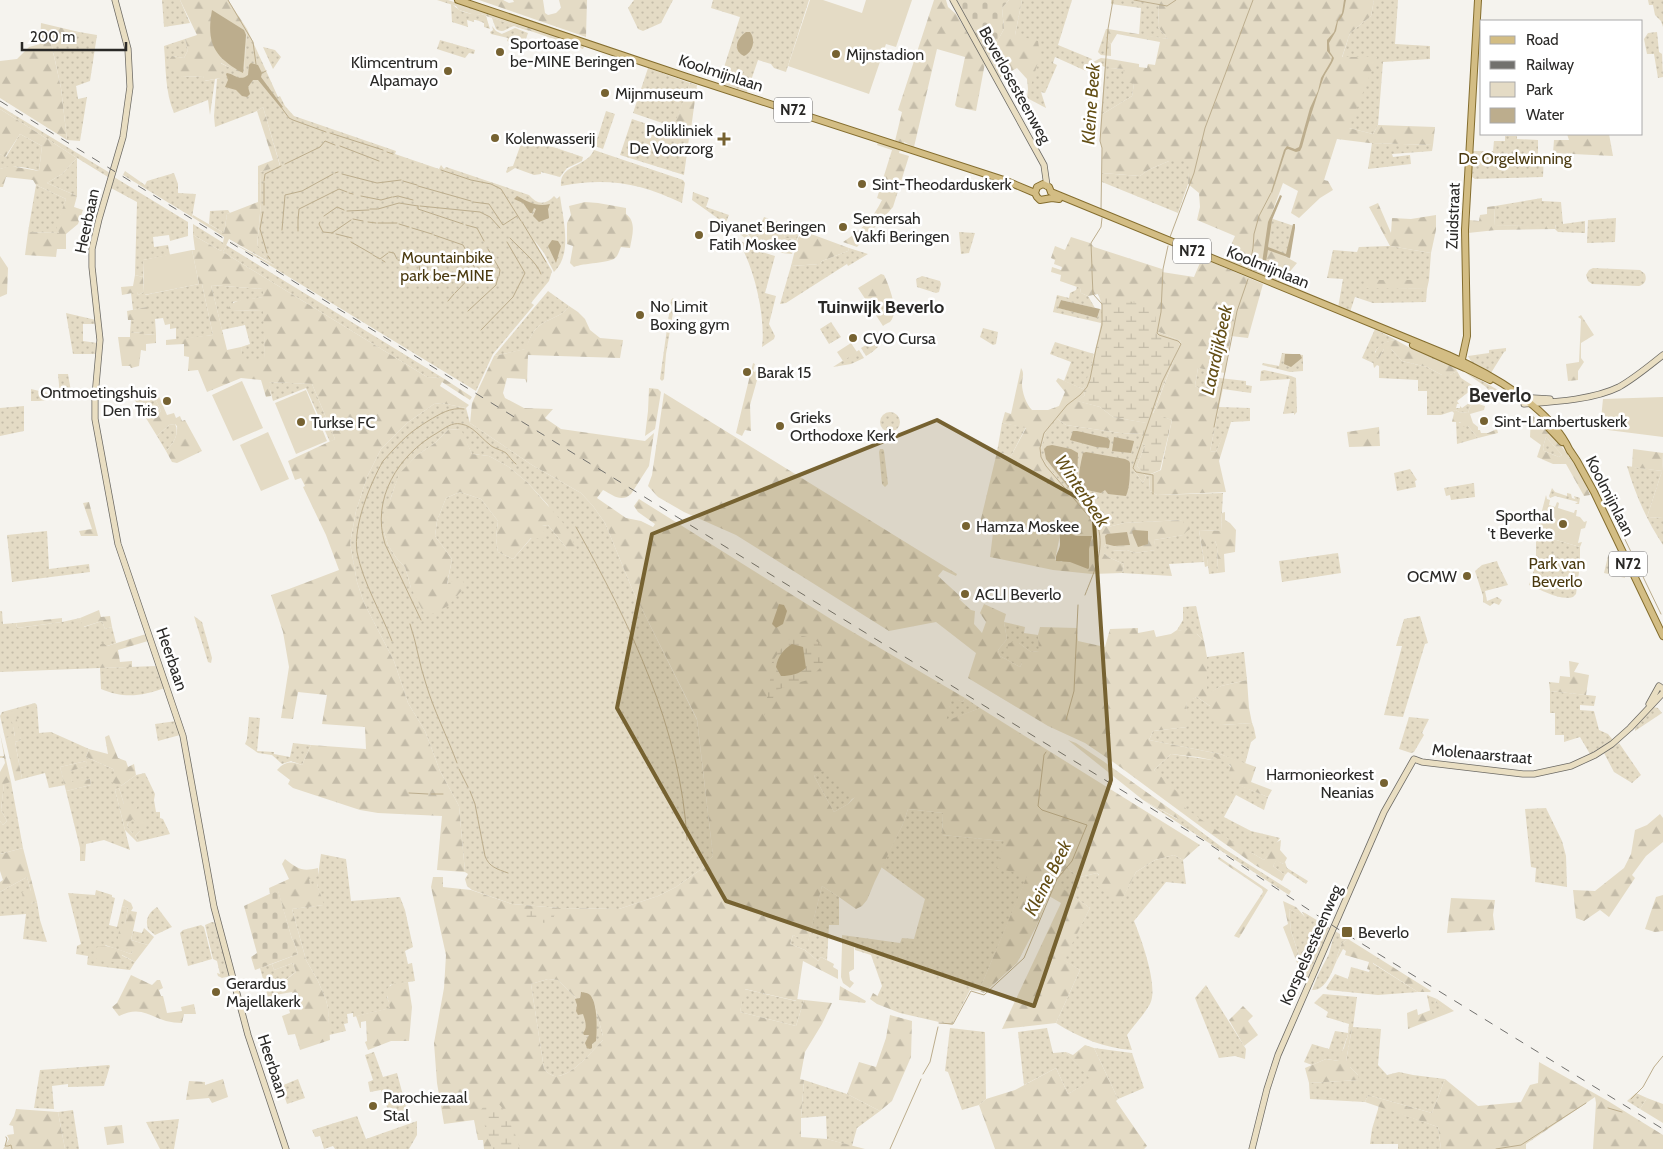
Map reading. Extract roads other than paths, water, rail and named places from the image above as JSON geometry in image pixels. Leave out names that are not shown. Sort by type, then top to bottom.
[{"type":"main road","name":"Koolmijnlaan","points":[[458,0],[1004,180],[1043,190],[1386,330],[1497,380],[1543,416],[1560,433],[1594,492],[1663,636]]},
{"type":"main road","name":"Zuidstraat","points":[[1458,361],[1466,336],[1465,230],[1478,0]]},
{"type":"main road","name":"Koolmijnlaan","points":[[1526,402],[1570,451]]},
{"type":"street","name":"Heerbaan","points":[[115,0],[127,43],[130,78],[129,100],[125,126],[92,250],[92,267],[100,340],[95,418],[118,544],[183,736],[214,908],[248,1035],[286,1149]]},
{"type":"street","name":"Beverlosesteenweg","points":[[953,0],[1045,167],[1043,190]]},
{"type":"street","points":[[1526,402],[1550,402],[1593,396],[1614,389],[1630,380],[1663,355]]},
{"type":"street","points":[[1526,402],[1542,398],[1557,400]]},
{"type":"street","points":[[1543,416],[1544,408],[1550,402]]},
{"type":"street","name":"Molenaarstraat","points":[[1414,759],[1422,762],[1523,774],[1561,769],[1595,755],[1612,744],[1630,728],[1662,689]]},
{"type":"street","name":"Korspelsesteenweg","points":[[1252,1149],[1278,1055],[1384,812],[1414,759]]},
{"type":"water","points":[[1344,0],[1346,0],[1343,14],[1329,43],[1330,52],[1334,58],[1323,79],[1302,147],[1300,151],[1296,152],[1286,150],[1272,193],[1284,150],[1287,146],[1295,149],[1299,147],[1321,78],[1331,61],[1332,57],[1327,51],[1327,40],[1334,32],[1337,21],[1342,13]]},
{"type":"water","points":[[212,10],[244,30],[246,35],[243,73],[225,61],[214,48],[210,32]]},
{"type":"water","points":[[746,32],[750,32],[753,42],[750,52],[744,56],[738,51],[737,44],[740,37]]},
{"type":"water","points":[[251,63],[258,65],[262,73],[261,77],[283,107],[281,108],[258,80],[253,80],[248,87],[250,94],[247,97],[242,96],[236,90],[225,87],[228,80],[227,73],[240,78],[245,77],[248,75]]},
{"type":"water","points":[[1280,195],[1282,196],[1272,220],[1268,247],[1286,254],[1293,224],[1295,224],[1290,258],[1268,250],[1267,266],[1262,263],[1268,222]]},
{"type":"water","points":[[517,196],[537,204],[550,204],[548,209],[549,218],[539,222],[533,216],[536,209],[534,208],[532,213],[530,213],[523,203],[514,199]]},
{"type":"water","points":[[552,240],[558,241],[561,246],[556,263],[548,246]]},
{"type":"water","points":[[1061,300],[1100,309],[1097,318],[1058,308]]},
{"type":"water","points":[[1285,354],[1300,354],[1302,358],[1291,367],[1284,364]]},
{"type":"water","points":[[1073,431],[1108,438],[1110,441],[1109,448],[1096,447],[1070,440]]},
{"type":"water","points":[[1114,437],[1134,441],[1131,453],[1112,451]]},
{"type":"water","points":[[1052,445],[1071,449],[1078,453],[1077,481],[1073,487],[1068,487],[1046,459],[1044,449]]},
{"type":"water","points":[[1083,453],[1129,461],[1130,480],[1126,496],[1108,494],[1105,490],[1101,493],[1082,489],[1079,481],[1080,471]]},
{"type":"water","points":[[1061,530],[1076,536],[1092,536],[1088,569],[1070,562],[1056,561],[1060,546]]},
{"type":"water","points":[[1132,531],[1148,531],[1148,544],[1138,547]]},
{"type":"water","points":[[1127,532],[1130,545],[1114,546],[1106,544],[1105,536],[1107,534]]},
{"type":"water","points":[[779,604],[784,605],[787,611],[783,624],[776,628],[772,624]]},
{"type":"water","points":[[792,644],[803,647],[806,668],[795,674],[781,676],[776,667],[778,660]]},
{"type":"water","points":[[581,992],[592,997],[594,1002],[597,1023],[596,1041],[590,1049],[587,1048],[585,1043],[589,1035],[584,1035],[583,1033],[586,1026],[583,1014],[578,1015],[576,1011],[575,999],[580,998]]},
{"type":"waterway","points":[[228,0],[253,42],[256,64]]},
{"type":"waterway","name":"Kleine Beek","points":[[1101,210],[1102,148],[1100,141],[1108,29],[1113,0]]},
{"type":"waterway","name":"Kleine Beek","points":[[1134,0],[1167,6],[1176,0]]},
{"type":"waterway","points":[[1170,237],[1194,173],[1205,128],[1253,0]]},
{"type":"waterway","points":[[262,73],[266,71]]},
{"type":"waterway","points":[[281,107],[289,118],[326,132]]},
{"type":"waterway","points":[[330,133],[383,150]]},
{"type":"waterway","points":[[285,164],[320,147],[325,141],[335,145]]},
{"type":"waterway","points":[[340,146],[379,161]]},
{"type":"waterway","points":[[387,152],[393,154]]},
{"type":"waterway","points":[[264,181],[265,174],[281,166]]},
{"type":"waterway","points":[[441,170],[471,180],[491,184],[501,189],[521,221]]},
{"type":"waterway","points":[[282,230],[285,195],[302,191],[333,174]]},
{"type":"waterway","points":[[342,174],[377,183],[401,180]]},
{"type":"waterway","points":[[403,181],[417,185]]},
{"type":"waterway","points":[[264,183],[264,205]]},
{"type":"waterway","points":[[418,186],[471,201]]},
{"type":"waterway","points":[[298,231],[299,209],[339,189],[347,192]]},
{"type":"waterway","points":[[349,193],[353,194]]},
{"type":"waterway","name":"Laardijkbeek","points":[[1251,270],[1254,234],[1259,216],[1271,193]]},
{"type":"waterway","points":[[361,196],[381,200],[392,197]]},
{"type":"waterway","points":[[393,197],[398,196],[413,200]]},
{"type":"waterway","points":[[473,202],[489,204],[503,225],[517,216]]},
{"type":"waterway","points":[[378,209],[399,203],[418,206]]},
{"type":"waterway","points":[[418,206],[418,209],[463,224]]},
{"type":"waterway","points":[[420,206],[480,212],[490,217],[500,228]]},
{"type":"waterway","points":[[324,216],[337,207],[344,210]]},
{"type":"waterway","points":[[370,209],[377,209]]},
{"type":"waterway","points":[[347,211],[369,210]]},
{"type":"waterway","points":[[263,212],[260,229],[267,253]]},
{"type":"waterway","name":"Winterbeek","points":[[1092,268],[1091,243],[1101,227],[1102,218]]},
{"type":"waterway","points":[[353,219],[363,221]]},
{"type":"waterway","points":[[332,233],[351,220]]},
{"type":"waterway","points":[[320,222],[319,224],[323,232],[333,233]]},
{"type":"waterway","points":[[368,222],[376,223]]},
{"type":"waterway","points":[[522,222],[546,262]]},
{"type":"waterway","points":[[378,223],[397,223]]},
{"type":"waterway","points":[[399,224],[409,227]]},
{"type":"waterway","points":[[466,225],[477,228],[484,241]]},
{"type":"waterway","points":[[412,228],[432,234]]},
{"type":"waterway","points":[[336,234],[352,238]]},
{"type":"waterway","points":[[434,235],[463,245],[468,254]]},
{"type":"waterway","points":[[510,238],[532,260],[541,274]]},
{"type":"waterway","points":[[351,242],[372,254]]},
{"type":"waterway","points":[[481,330],[513,297],[525,273],[507,242]]},
{"type":"waterway","points":[[1153,494],[1153,475],[1136,472],[1133,468],[1162,382],[1181,344],[1157,333],[1161,312],[1163,269],[1168,246]]},
{"type":"waterway","points":[[488,249],[500,270],[499,276]]},
{"type":"waterway","points":[[389,252],[394,253],[397,259]]},
{"type":"waterway","points":[[373,255],[380,259],[388,253]]},
{"type":"waterway","points":[[455,293],[476,271],[470,257]]},
{"type":"waterway","points":[[398,260],[411,262]]},
{"type":"waterway","points":[[417,264],[419,265],[421,278]]},
{"type":"waterway","name":"Winterbeek","points":[[1085,595],[1099,554],[1100,536],[1098,527],[1046,466],[1041,457],[1040,448],[1044,433],[1067,405],[1087,387],[1090,379],[1102,325],[1102,304],[1093,294],[1092,271]]},
{"type":"waterway","points":[[468,311],[496,285],[498,277]]},
{"type":"waterway","name":"Laardijkbeek","points":[[1214,427],[1237,311],[1248,279]]},
{"type":"waterway","points":[[448,301],[454,294]]},
{"type":"waterway","points":[[392,641],[368,586],[357,552],[356,542],[364,505],[383,461],[409,434],[441,414],[454,409],[464,409]]},
{"type":"waterway","points":[[421,620],[385,544],[382,511],[385,495],[391,480],[410,453],[446,427],[455,424],[469,427],[491,446],[506,453],[516,464]]},
{"type":"waterway","points":[[1590,467],[1661,614]]},
{"type":"waterway","points":[[576,527],[615,601],[650,678],[675,757],[683,798],[687,840]]},
{"type":"waterway","name":"Kleine Beek","points":[[1066,720],[1074,691],[1078,605]]},
{"type":"waterway","points":[[410,624],[429,694],[457,763]]},
{"type":"waterway","name":"Kleine Beek","points":[[939,1023],[953,1024],[971,991],[984,995],[1024,958],[1057,879],[1072,861],[1087,825],[1042,810],[1038,806],[1044,755],[1046,752]]},
{"type":"waterway","points":[[459,769],[468,787]]},
{"type":"waterway","points":[[470,791],[475,804],[485,856],[494,867],[508,873]]},
{"type":"waterway","points":[[409,793],[428,794]]},
{"type":"waterway","points":[[431,794],[443,794]]},
{"type":"waterway","name":"Kleine Beek","points":[[923,1074],[930,1062],[938,1027]]},
{"type":"waterway","points":[[1631,1099],[1643,1087],[1654,1067],[1663,1056]]},
{"type":"waterway","name":"Kleine Beek","points":[[890,1149],[921,1079]]},
{"type":"waterway","points":[[1496,1149],[1521,1145],[1586,1103]]},
{"type":"waterway","points":[[1608,1108],[1622,1112]]},
{"type":"waterway","points":[[6,1137],[5,1146],[11,1145],[12,1149]]},
{"type":"railway","points":[[0,101],[1206,842],[1338,929],[1663,1129]]},
{"type":"place","name":"Sportoase be-MINE Beringen","points":[[500,52]]},
{"type":"place","name":"Mijnstadion","points":[[836,54]]},
{"type":"place","name":"Klimcentrum Alpamayo","points":[[448,71]]},
{"type":"place","name":"Mijnmuseum","points":[[605,93]]},
{"type":"place","name":"Kolenwasserij","points":[[495,138]]},
{"type":"place","name":"Polikliniek De Voorzorg","points":[[724,139]]},
{"type":"place","name":"Sint-Theodarduskerk","points":[[862,184]]},
{"type":"place","name":"Semersah Vakfi Beringen","points":[[843,227]]},
{"type":"place","name":"Diyanet Beringen Fatih Moskee","points":[[699,235]]},
{"type":"place","name":"No Limit Boxing gym","points":[[640,315]]},
{"type":"place","name":"CVO Cursa","points":[[853,338]]},
{"type":"place","name":"Barak 15","points":[[747,372]]},
{"type":"place","name":"Ontmoetingshuis Den Tris","points":[[167,401]]},
{"type":"place","name":"Sint-Lambertuskerk","points":[[1484,421]]},
{"type":"place","name":"Turkse FC","points":[[301,422]]},
{"type":"place","name":"Grieks Orthodoxe Kerk","points":[[780,426]]},
{"type":"place","name":"Sporthal 't Beverke","points":[[1563,524]]},
{"type":"place","name":"Hamza Moskee","points":[[966,526]]},
{"type":"place","name":"OCMW","points":[[1467,576]]},
{"type":"place","name":"ACLI Beverlo","points":[[965,594]]},
{"type":"place","name":"Harmonieorkest Neanias","points":[[1384,783]]},
{"type":"place","name":"Beverlo","points":[[1347,932]]},
{"type":"place","name":"Gerardus Majellakerk","points":[[216,992]]},
{"type":"place","name":"Parochiezaal Stal","points":[[373,1106]]},
{"type":"district","name":"Tuinwijk Beverlo","points":[[881,307]]},
{"type":"district","name":"Beverlo","points":[[1500,395]]},
{"type":"park label","name":"De Orgelwinning","points":[[1515,158]]},
{"type":"park label","name":"Mountainbike park be-MINE","points":[[447,266]]},
{"type":"park label","name":"Park van Beverlo","points":[[1557,572]]}]
